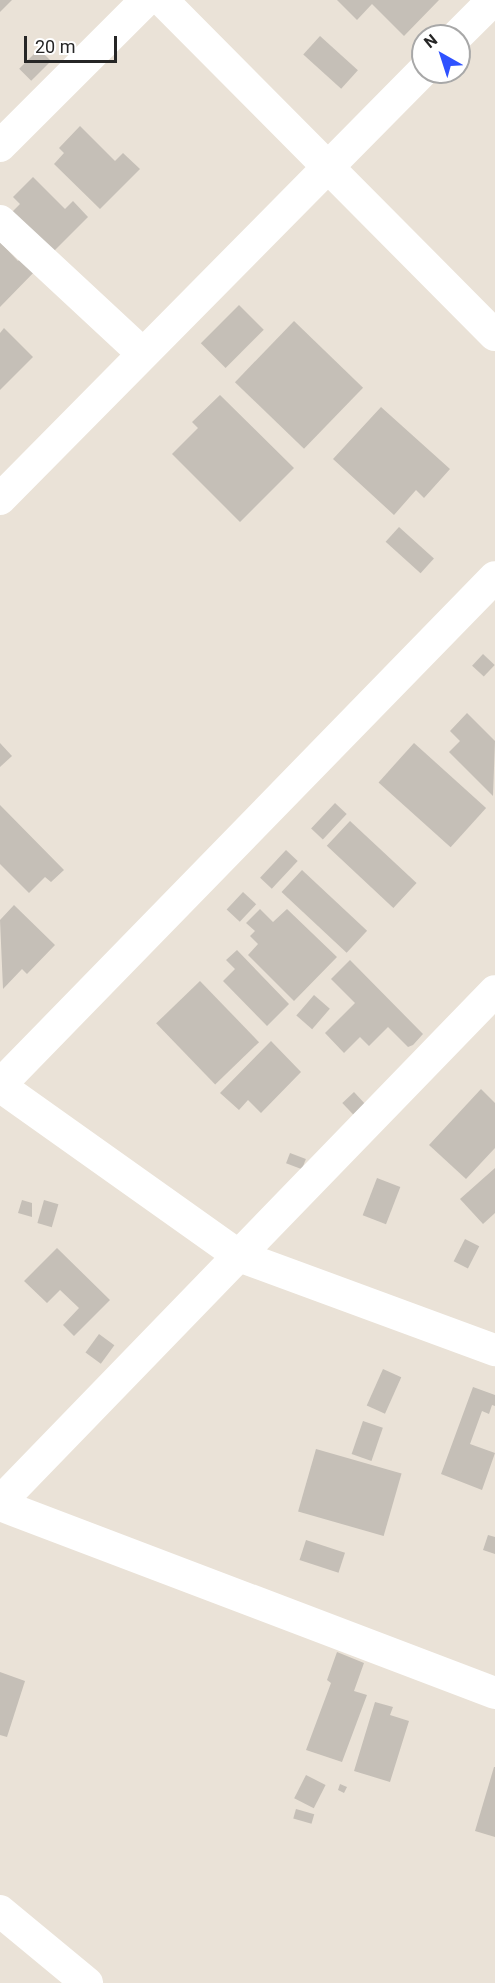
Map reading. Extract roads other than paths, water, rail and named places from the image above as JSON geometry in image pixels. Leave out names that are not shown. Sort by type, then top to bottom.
[{"type":"street","points":[[0,146],[146,0]]},
{"type":"street","points":[[162,0],[495,335]]},
{"type":"street","points":[[469,24],[493,0]]},
{"type":"street","points":[[0,499],[411,82]]},
{"type":"street","points":[[0,221],[143,354]]},
{"type":"street","points":[[495,577],[0,1085],[238,1256],[495,1350]]},
{"type":"street","points":[[495,991],[0,1503],[495,1693]]},
{"type":"street","points":[[0,1911],[87,1983]]}]
